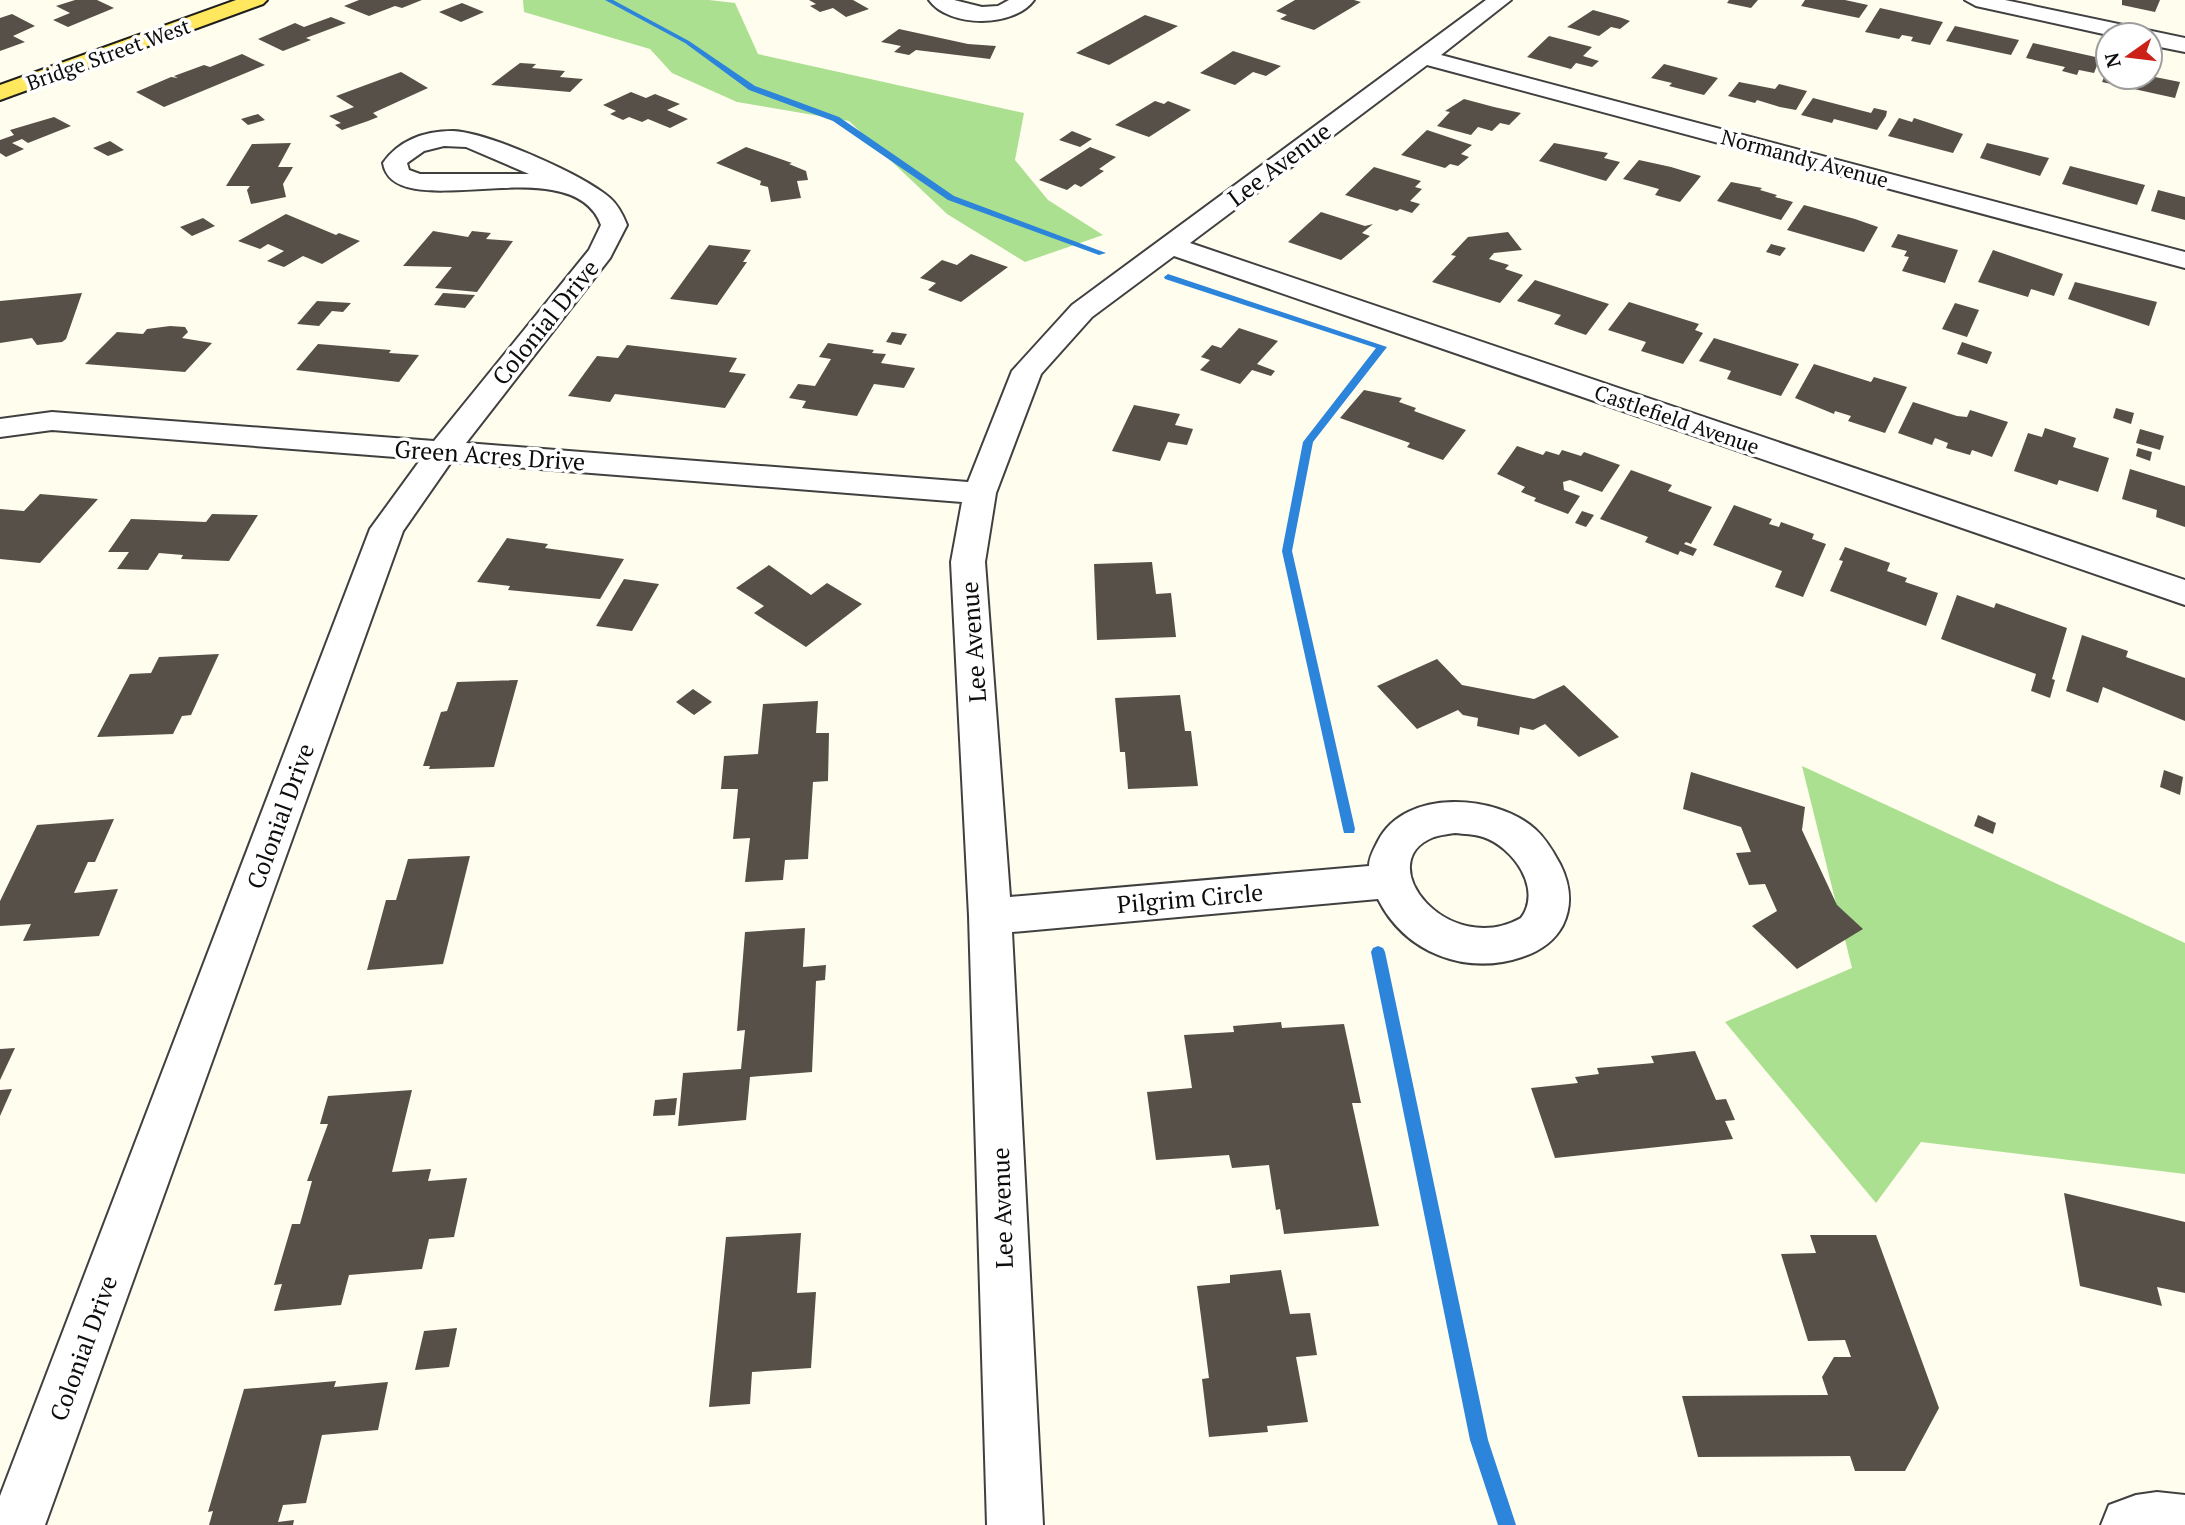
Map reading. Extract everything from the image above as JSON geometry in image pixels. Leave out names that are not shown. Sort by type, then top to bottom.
[{"type":"main road","name":"Bridge Street West","points":[[0,93],[256,0]]},
{"type":"street","points":[[940,0],[960,10],[985,14],[1011,10],[1023,0]]},
{"type":"street","name":"Lee Avenue","points":[[1015,1525],[990,916],[968,562],[980,493],[1027,371],[1082,311],[1500,0]]},
{"type":"street","points":[[1976,0],[2094,26]]},
{"type":"street","points":[[2164,41],[2185,46]]},
{"type":"street","name":"Normandy Avenue","points":[[1424,57],[2185,260]]},
{"type":"street","name":"Colonial Drive","points":[[17,1525],[387,529],[443,451],[610,237],[614,225],[602,204],[563,181],[462,139],[421,144],[401,154],[394,167],[397,174],[417,182],[563,181]]},
{"type":"street","name":"Castlefield Avenue","points":[[1169,245],[2185,593]]},
{"type":"street","name":"Green Acres Drive","points":[[0,428],[52,421],[980,493]]},
{"type":"street","name":"Pilgrim Circle","points":[[990,916],[1390,881]]},
{"type":"street","points":[[2129,1525],[2154,1520],[2185,1523]]},
{"type":"green space","points":[[523,0],[709,0],[735,3],[758,54],[1024,113],[1015,160],[1048,200],[1103,235],[1025,262],[947,214],[849,121],[737,102],[672,73],[650,49],[524,12]]},
{"type":"green space","points":[[1802,766],[2185,943],[2185,1174],[1921,1142],[1876,1203],[1725,1022],[1852,968]]},
{"type":"building","points":[[75,0],[97,0],[114,8],[68,27],[53,20],[70,13],[56,6]]},
{"type":"building","points":[[359,0],[422,0],[369,16],[344,6]]},
{"type":"building","points":[[809,0],[853,0],[869,9],[846,17],[833,8],[820,12],[810,6],[816,4]]},
{"type":"building","points":[[1295,0],[1361,2],[1314,30],[1280,19],[1287,15],[1276,11]]},
{"type":"building","points":[[1729,0],[1758,0],[1751,8],[1727,3]]},
{"type":"building","points":[[1805,0],[1845,0],[1868,5],[1859,18],[1801,6]]},
{"type":"building","points":[[2122,0],[2160,0],[2155,12],[2122,5]]},
{"type":"building","points":[[462,3],[484,12],[461,22],[439,12]]},
{"type":"building","points":[[1880,8],[1943,22],[1930,45],[1911,41],[1913,37],[1902,35],[1899,39],[1865,32]]},
{"type":"building","points":[[1593,10],[1630,21],[1620,29],[1611,27],[1599,36],[1567,27]]},
{"type":"building","points":[[12,14],[35,26],[13,36],[25,42],[0,51],[0,18]]},
{"type":"building","points":[[1145,15],[1178,26],[1109,65],[1076,53]]},
{"type":"building","points":[[331,17],[346,23],[306,38],[311,40],[283,51],[258,39],[295,23],[304,27]]},
{"type":"building","points":[[1955,26],[2019,40],[2011,55],[1946,41]]},
{"type":"building","points":[[899,29],[968,44],[996,46],[990,59],[916,50],[909,55],[894,52],[901,46],[881,42]]},
{"type":"building","points":[[1549,36],[1592,47],[1583,56],[1599,61],[1592,67],[1576,63],[1571,69],[1527,57]]},
{"type":"building","points":[[2033,43],[2094,57],[2094,73],[2079,70],[2077,75],[2062,71],[2065,67],[2026,58]]},
{"type":"building","points":[[1233,51],[1281,66],[1266,76],[1253,72],[1235,85],[1200,73]]},
{"type":"building","points":[[242,54],[265,65],[164,107],[136,92],[171,77],[178,78],[174,76],[204,65],[210,67]]},
{"type":"building","points":[[520,63],[536,64],[532,68],[565,71],[560,77],[583,79],[570,92],[491,85]]},
{"type":"building","points":[[1664,64],[1718,78],[1704,95],[1669,86],[1672,83],[1651,78]]},
{"type":"building","points":[[401,72],[428,88],[373,113],[378,117],[368,121],[342,130],[335,125],[341,123],[329,116],[354,107],[336,96]]},
{"type":"building","points":[[2164,79],[2180,82],[2175,98],[2143,91],[2164,91]]},
{"type":"building","points":[[1739,82],[1775,89],[1779,84],[1807,91],[1796,110],[1728,96]]},
{"type":"building","points":[[631,92],[646,98],[655,94],[680,104],[667,110],[688,119],[670,128],[648,119],[642,122],[629,117],[623,120],[610,114],[616,111],[603,105]]},
{"type":"building","points":[[1813,98],[1871,113],[1874,108],[1887,111],[1886,116],[1877,130],[1834,119],[1832,123],[1801,115]]},
{"type":"building","points":[[1464,99],[1521,113],[1509,125],[1500,123],[1492,131],[1478,127],[1471,135],[1437,126],[1450,112],[1445,111]]},
{"type":"building","points":[[1155,101],[1164,104],[1168,101],[1191,110],[1149,137],[1115,125]]},
{"type":"building","points":[[258,114],[265,120],[248,125],[241,119]]},
{"type":"building","points":[[54,117],[71,126],[28,143],[22,139],[12,143],[24,149],[6,157],[0,153],[0,140],[14,135],[10,130]]},
{"type":"building","points":[[1899,118],[1912,122],[1914,118],[1963,134],[1953,153],[1888,136]]},
{"type":"building","points":[[1427,130],[1472,145],[1461,154],[1469,157],[1458,166],[1450,164],[1445,168],[1401,155]]},
{"type":"building","points":[[1072,131],[1092,139],[1080,147],[1059,140]]},
{"type":"building","points":[[110,141],[124,150],[108,156],[93,148]]},
{"type":"building","points":[[291,143],[278,167],[293,167],[283,184],[286,197],[251,204],[247,190],[250,186],[226,186],[252,144]]},
{"type":"building","points":[[1554,143],[1608,153],[1604,158],[1620,162],[1606,181],[1539,161]]},
{"type":"building","points":[[1987,143],[2049,158],[2040,176],[1980,158]]},
{"type":"building","points":[[746,147],[792,163],[789,164],[806,171],[808,180],[797,181],[801,198],[771,202],[768,187],[760,185],[761,181],[716,163]]},
{"type":"building","points":[[1090,147],[1116,157],[1099,169],[1104,171],[1081,187],[1075,184],[1067,190],[1039,180]]},
{"type":"building","points":[[1639,160],[1701,176],[1680,202],[1655,195],[1659,189],[1623,179]]},
{"type":"building","points":[[2070,166],[2145,185],[2137,205],[2062,184]]},
{"type":"building","points":[[1374,167],[1421,181],[1415,187],[1422,189],[1410,201],[1420,204],[1412,213],[1345,195]]},
{"type":"building","points":[[1731,182],[1762,188],[1760,190],[1777,195],[1775,197],[1793,202],[1781,220],[1717,201]]},
{"type":"building","points":[[2158,190],[2185,197],[2185,220],[2151,211]]},
{"type":"building","points":[[1804,205],[1878,227],[1864,252],[1787,230]]},
{"type":"building","points":[[1321,212],[1365,226],[1373,224],[1362,233],[1370,236],[1341,260],[1288,242]]},
{"type":"building","points":[[286,214],[336,235],[339,233],[360,241],[322,264],[303,256],[284,267],[267,261],[284,251],[268,244],[260,249],[238,241]]},
{"type":"building","points":[[203,218],[215,226],[192,236],[180,227]]},
{"type":"building","points":[[433,231],[468,237],[472,231],[491,233],[486,239],[513,241],[477,292],[435,288],[452,267],[403,266]]},
{"type":"building","points":[[1508,232],[1522,250],[1494,253],[1489,259],[1509,265],[1505,269],[1523,275],[1500,303],[1432,282],[1456,256],[1451,255],[1468,237]]},
{"type":"building","points":[[1898,234],[1958,250],[1945,283],[1902,271],[1909,257],[1904,256],[1907,251],[1891,247]]},
{"type":"building","points":[[1771,244],[1786,248],[1780,256],[1766,252]]},
{"type":"building","points":[[709,245],[751,250],[743,262],[747,262],[717,305],[670,299]]},
{"type":"building","points":[[1993,250],[2063,274],[2054,296],[2031,289],[2028,297],[1978,282]]},
{"type":"building","points":[[971,254],[1008,267],[961,302],[928,290],[936,283],[920,278],[942,260],[957,265]]},
{"type":"building","points":[[1535,280],[1609,304],[1586,335],[1554,324],[1561,315],[1517,301]]},
{"type":"building","points":[[2075,282],[2157,302],[2149,326],[2068,299]]},
{"type":"building","points":[[82,293],[66,339],[62,342],[37,345],[32,338],[0,343],[0,301]]},
{"type":"building","points":[[443,293],[475,295],[465,308],[434,305]]},
{"type":"building","points":[[317,301],[351,303],[343,312],[332,311],[319,326],[297,324]]},
{"type":"building","points":[[1629,302],[1699,324],[1695,330],[1703,333],[1683,364],[1641,351],[1646,342],[1608,330]]},
{"type":"building","points":[[1955,303],[1979,310],[1967,337],[1942,329]]},
{"type":"building","points":[[185,327],[188,332],[182,338],[212,343],[185,372],[85,364],[117,332],[143,334],[147,329]]},
{"type":"building","points":[[1239,328],[1278,341],[1257,364],[1275,371],[1271,376],[1252,370],[1240,384],[1200,370],[1210,360],[1201,357],[1212,345],[1221,348]]},
{"type":"building","points":[[892,332],[907,334],[901,345],[886,342]]},
{"type":"building","points":[[1714,338],[1799,364],[1781,396],[1727,379],[1731,371],[1699,361]]},
{"type":"building","points":[[1962,342],[1992,352],[1987,364],[1957,354]]},
{"type":"building","points":[[828,343],[874,350],[872,353],[886,354],[881,363],[915,368],[904,388],[874,384],[857,416],[802,408],[806,401],[789,398],[798,384],[815,386],[831,359],[819,357]]},
{"type":"building","points":[[318,344],[419,355],[399,382],[296,370]]},
{"type":"building","points":[[627,345],[737,358],[729,372],[746,374],[725,408],[615,394],[610,402],[568,396],[597,356],[618,358]]},
{"type":"building","points":[[1814,364],[1871,382],[1874,377],[1907,387],[1885,433],[1848,421],[1851,416],[1835,411],[1834,414],[1795,398]]},
{"type":"building","points":[[1364,390],[1402,398],[1399,402],[1416,408],[1414,411],[1466,430],[1443,460],[1407,447],[1410,443],[1340,418]]},
{"type":"building","points":[[1913,402],[1957,416],[1967,417],[1970,410],[2008,422],[1992,457],[1972,450],[1970,455],[1946,448],[1948,443],[1935,438],[1932,445],[1898,433]]},
{"type":"building","points":[[1134,405],[1180,414],[1175,425],[1193,429],[1187,445],[1168,442],[1160,461],[1112,451]]},
{"type":"building","points":[[2116,408],[2134,413],[2131,424],[2113,418]]},
{"type":"building","points":[[2045,428],[2076,438],[2073,447],[2109,458],[2098,492],[2059,480],[2057,485],[2014,471],[2028,433],[2042,437]]},
{"type":"building","points":[[2140,429],[2164,436],[2160,450],[2136,443]]},
{"type":"building","points":[[1517,446],[1543,455],[1546,451],[1559,455],[1562,450],[1581,456],[1584,452],[1620,465],[1602,492],[1570,480],[1563,482],[1564,490],[1580,496],[1568,514],[1534,501],[1536,498],[1521,492],[1525,487],[1497,474]]},
{"type":"building","points":[[2138,448],[2152,452],[2150,461],[2136,456]]},
{"type":"building","points":[[2130,469],[2185,486],[2185,527],[2156,517],[2157,510],[2122,499]]},
{"type":"building","points":[[1631,470],[1672,485],[1668,491],[1712,507],[1691,544],[1684,544],[1697,549],[1693,556],[1680,551],[1678,555],[1645,542],[1648,537],[1600,519]]},
{"type":"building","points":[[40,494],[98,499],[40,563],[0,559],[0,509],[24,511]]},
{"type":"building","points":[[1734,505],[1772,519],[1769,524],[1779,527],[1781,522],[1814,534],[1812,539],[1826,544],[1803,597],[1775,587],[1782,571],[1713,545]]},
{"type":"building","points":[[1582,511],[1594,515],[1586,527],[1575,523]]},
{"type":"building","points":[[212,514],[258,515],[229,561],[181,559],[183,555],[159,553],[148,570],[117,569],[129,552],[108,552],[131,519],[206,522]]},
{"type":"building","points":[[507,538],[548,544],[545,548],[624,559],[600,599],[508,590],[510,586],[477,582]]},
{"type":"building","points":[[1845,547],[1890,563],[1887,571],[1907,578],[1905,582],[1938,593],[1926,626],[1830,591],[1843,561],[1839,560]]},
{"type":"building","points":[[1152,562],[1156,594],[1171,593],[1176,637],[1097,640],[1094,564]]},
{"type":"building","points":[[769,565],[811,595],[827,583],[862,604],[806,647],[754,613],[764,606],[736,588]]},
{"type":"building","points":[[624,579],[659,584],[632,631],[596,626]]},
{"type":"building","points":[[1957,595],[1994,608],[1996,603],[2067,628],[2052,679],[2055,680],[2050,698],[2031,691],[2036,674],[1941,639]]},
{"type":"building","points":[[2082,635],[2128,651],[2126,657],[2185,678],[2185,721],[2103,687],[2098,703],[2066,691]]},
{"type":"building","points":[[219,654],[191,715],[182,716],[173,734],[97,737],[130,674],[151,673],[159,657]]},
{"type":"building","points":[[1437,659],[1462,685],[1534,699],[1564,685],[1619,737],[1579,757],[1545,724],[1533,730],[1520,727],[1519,735],[1477,726],[1478,718],[1463,715],[1458,710],[1417,729],[1377,686]]},
{"type":"building","points":[[518,680],[494,767],[429,769],[430,766],[423,766],[441,712],[447,711],[457,682]]},
{"type":"building","points":[[693,689],[712,702],[694,715],[676,702]]},
{"type":"building","points":[[1180,695],[1185,731],[1191,731],[1198,786],[1128,789],[1125,752],[1120,752],[1115,698]]},
{"type":"building","points":[[818,701],[816,733],[829,733],[828,781],[813,782],[808,859],[785,860],[783,880],[745,882],[750,838],[733,839],[738,789],[721,789],[724,756],[758,754],[763,704]]},
{"type":"building","points":[[2164,770],[2183,777],[2180,795],[2160,787]]},
{"type":"building","points":[[1691,772],[1805,807],[1802,830],[1837,905],[1863,929],[1797,969],[1752,926],[1777,911],[1765,884],[1749,885],[1736,853],[1751,852],[1741,827],[1683,809]]},
{"type":"building","points":[[1978,815],[1996,823],[1993,834],[1974,826]]},
{"type":"building","points":[[114,819],[95,862],[88,862],[74,893],[118,889],[99,936],[23,941],[31,924],[0,926],[0,901],[37,825]]},
{"type":"building","points":[[470,856],[443,964],[367,970],[386,900],[396,900],[408,859]]},
{"type":"building","points":[[805,928],[803,967],[826,965],[825,980],[816,981],[812,1072],[750,1077],[746,1120],[678,1126],[683,1073],[741,1069],[745,1030],[737,1031],[745,932]]},
{"type":"building","points":[[1281,1022],[1282,1028],[1344,1024],[1361,1103],[1352,1103],[1379,1226],[1284,1234],[1280,1209],[1276,1210],[1269,1165],[1232,1168],[1229,1155],[1156,1160],[1147,1092],[1192,1088],[1184,1035],[1234,1032],[1233,1026]]},
{"type":"building","points":[[15,1048],[0,1080],[0,1049]]},
{"type":"building","points":[[1695,1051],[1716,1100],[1726,1099],[1735,1120],[1725,1121],[1733,1139],[1555,1158],[1531,1088],[1578,1083],[1575,1077],[1599,1074],[1597,1068],[1654,1063],[1651,1056]]},
{"type":"building","points":[[12,1089],[0,1116],[0,1090]]},
{"type":"building","points":[[412,1090],[392,1172],[431,1169],[428,1181],[467,1178],[454,1237],[429,1239],[422,1269],[349,1275],[341,1305],[274,1311],[282,1284],[274,1285],[292,1224],[300,1224],[312,1181],[307,1181],[328,1124],[320,1124],[328,1096]]},
{"type":"building","points":[[677,1098],[675,1115],[653,1116],[655,1100]]},
{"type":"building","points":[[2064,1193],[2185,1222],[2185,1293],[2157,1287],[2162,1306],[2080,1286]]},
{"type":"building","points":[[801,1233],[797,1293],[816,1292],[811,1368],[752,1372],[750,1404],[709,1407],[726,1237]]},
{"type":"building","points":[[1810,1235],[1876,1235],[1939,1408],[1905,1471],[1855,1471],[1850,1456],[1698,1457],[1682,1396],[1828,1395],[1822,1377],[1834,1357],[1851,1357],[1845,1340],[1808,1341],[1781,1254],[1816,1253]]},
{"type":"building","points":[[1281,1270],[1290,1314],[1310,1313],[1317,1355],[1296,1357],[1308,1422],[1267,1426],[1268,1432],[1209,1437],[1202,1379],[1209,1378],[1197,1286],[1230,1283],[1230,1275]]},
{"type":"building","points":[[457,1328],[449,1367],[415,1370],[424,1331]]},
{"type":"building","points":[[336,1381],[334,1387],[388,1382],[378,1430],[322,1435],[306,1503],[283,1505],[278,1522],[294,1520],[293,1525],[209,1525],[213,1511],[208,1512],[244,1389]]},
{"type":"waterway","points":[[608,0],[687,42],[752,88],[836,119],[951,198],[1102,253]]},
{"type":"waterway","points":[[1168,277],[1382,347],[1308,442],[1287,551],[1349,829]]},
{"type":"waterway","points":[[1378,952],[1479,1440],[1507,1525]]}]
